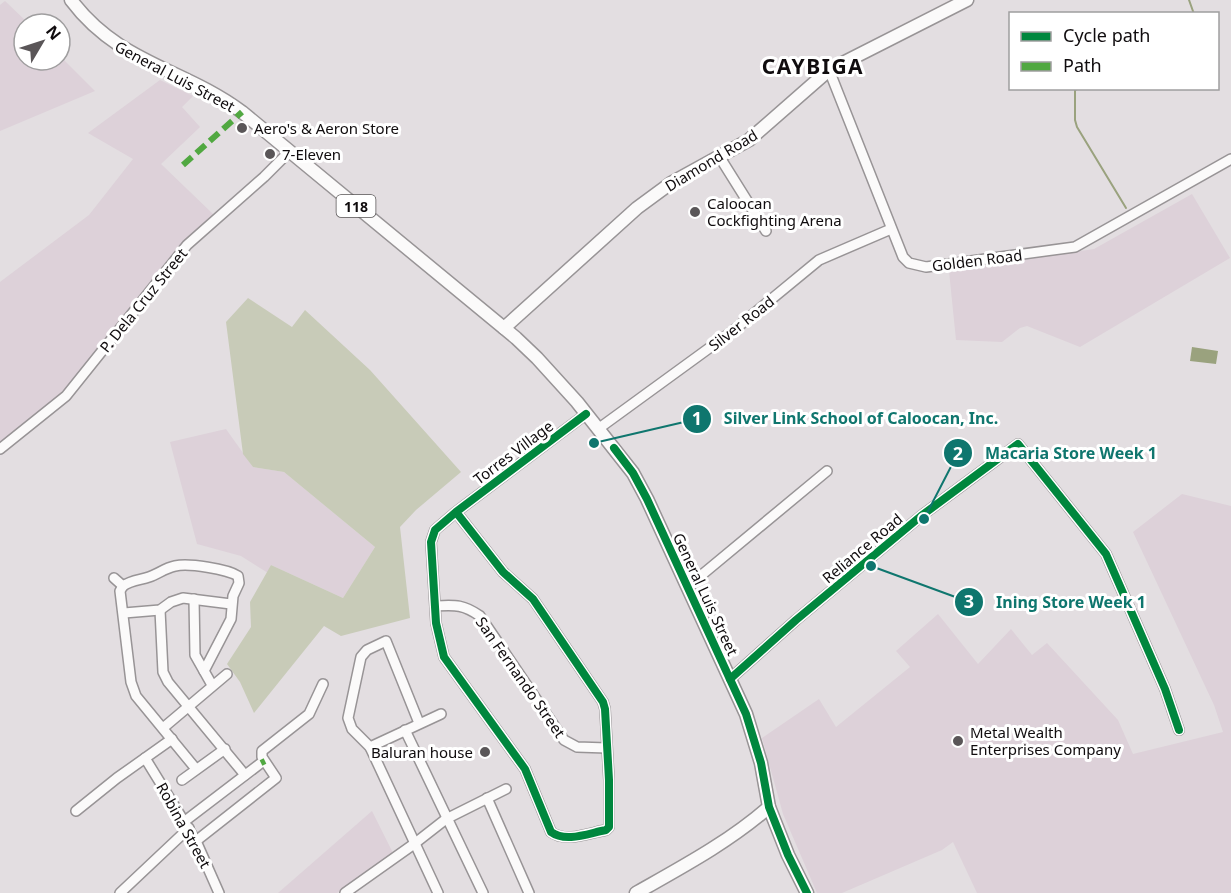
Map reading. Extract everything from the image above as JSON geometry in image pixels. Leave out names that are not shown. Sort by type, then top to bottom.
[{"type":"main road","name":"General Luis Street","points":[[71,0],[89,22],[117,45],[219,96],[242,112],[504,328],[537,358],[586,414],[633,473],[647,498],[730,679],[752,733],[769,807],[788,855],[807,893]]},
{"type":"main road","name":"Diamond Road","points":[[504,328],[637,208],[671,183],[749,140],[829,70],[967,0]]},
{"type":"main road","points":[[636,893],[712,850],[750,824],[769,807]]},
{"type":"street","name":"Golden Road","points":[[829,70],[903,257],[909,263],[917,266],[967,262],[1075,247],[1231,159]]},
{"type":"street","name":"P. Dela Cruz Street","points":[[0,449],[66,396],[188,245],[289,152]]},
{"type":"street","points":[[719,156],[766,231]]},
{"type":"street","name":"Silver Road","points":[[598,429],[734,330],[819,260],[891,229]]},
{"type":"street","name":"Torres Village","points":[[586,414],[435,530],[431,542],[435,606],[438,638],[444,657],[525,769],[547,825],[558,837],[565,838],[606,830],[609,827],[607,748]]},
{"type":"street","name":"Reliance Road","points":[[730,679],[796,620],[921,516],[1018,444],[1106,554],[1165,689],[1179,730]]},
{"type":"street","points":[[686,583],[698,578],[827,471]]},
{"type":"street","points":[[456,512],[503,572],[533,599],[594,688],[605,709],[607,748]]},
{"type":"street","points":[[196,769],[136,696],[131,682],[120,591],[123,586],[174,566],[186,565],[232,572],[238,576],[240,583],[231,604],[231,619],[204,671]]},
{"type":"street","points":[[114,578],[123,586]]},
{"type":"street","points":[[124,613],[160,610],[171,602],[183,598],[231,604]]},
{"type":"street","points":[[194,599],[195,655],[212,686]]},
{"type":"street","name":"San Fernando Street","points":[[435,606],[456,604],[480,616],[564,740],[577,747],[607,748]]},
{"type":"street","points":[[160,610],[163,672],[168,682],[245,775]]},
{"type":"street","points":[[418,723],[386,641],[367,650],[361,657],[348,718],[352,729],[370,747],[438,893]]},
{"type":"street","points":[[163,728],[227,674]]},
{"type":"street","points":[[196,841],[276,778],[262,757],[262,752],[309,714],[323,684]]},
{"type":"street","points":[[370,747],[441,714]]},
{"type":"street","points":[[405,730],[483,893]]},
{"type":"street","points":[[75,811],[172,738]]},
{"type":"street","points":[[182,780],[225,749]]},
{"type":"street","name":"Robina Street","points":[[145,758],[196,841],[219,893]]},
{"type":"street","points":[[120,893],[187,825],[261,763]]},
{"type":"street","points":[[345,893],[446,819],[506,789]]},
{"type":"street","points":[[487,798],[529,893]]},
{"type":"shaded area","points":[[5,1],[16,12],[12,12],[12,72],[72,72],[72,68],[95,91],[0,131],[0,5]]},
{"type":"shaded area","points":[[160,80],[193,96],[182,107],[200,127],[161,164],[214,215],[61,398],[0,444],[0,282],[89,215],[133,159],[88,133]]},
{"type":"shaded area","points":[[1192,194],[1230,258],[1080,347],[1027,326],[1020,328],[1002,342],[956,340],[949,271],[1094,249]]},
{"type":"shaded area","points":[[248,298],[292,327],[305,310],[370,370],[461,472],[416,510],[400,527],[410,618],[341,636],[324,626],[254,713],[240,682],[227,664],[251,627],[250,602],[271,565],[343,598],[375,547],[284,472],[253,467],[243,454],[226,322]]},
{"type":"shaded area","points":[[1192,347],[1218,351],[1216,364],[1190,361]]},
{"type":"shaded area","points":[[226,429],[253,467],[284,472],[375,547],[343,598],[271,565],[268,573],[241,556],[197,544],[170,442]]},
{"type":"shaded area","points":[[1182,494],[1231,506],[1231,893],[977,893],[953,842],[942,850],[842,893],[817,893],[783,814],[762,738],[819,699],[836,727],[910,667],[896,651],[938,614],[978,664],[1011,629],[1032,655],[1047,643],[1118,720],[1133,754],[1223,732],[1214,705],[1133,532]]},
{"type":"shaded area","points":[[372,811],[393,853],[337,893],[278,893]]},
{"type":"waterway","points":[[1189,0],[1193,12]]},
{"type":"waterway","points":[[1075,90],[1077,127],[1126,208]]},
{"type":"marked path","points":[[183,165],[242,112]]},
{"type":"marked path","points":[[261,763],[265,761]]},
{"type":"cycle path","points":[[456,512],[503,572],[533,599],[603,702],[609,780],[609,827],[606,830],[571,837],[551,832],[525,769],[444,657],[436,623],[431,542],[435,530],[456,512],[586,414]]},
{"type":"cycle path","points":[[730,679],[796,620],[921,516],[1018,444],[1106,554],[1165,689],[1179,730]]},
{"type":"cycle path","points":[[614,448],[633,473],[647,499],[746,714],[761,763],[769,807],[788,855],[807,893]]},
{"type":"place","name":"Aero's & Aeron Store","points":[[242,128]]},
{"type":"place","name":"7-Eleven","points":[[270,154]]},
{"type":"place","name":"Caloocan Cockfighting Arena","points":[[695,212]]},
{"type":"place","name":"Silver Link School of Caloocan, Inc.","points":[[594,443]]},
{"type":"place","name":"Macaria Store Week 1","points":[[924,519]]},
{"type":"place","name":"Ining Store Week 1","points":[[871,566]]},
{"type":"place","name":"Metal Wealth Enterprises Company","points":[[958,741]]},
{"type":"place","name":"Baluran house","points":[[485,752]]},
{"type":"district","name":"CAYBIGA","points":[[813,66]]}]
